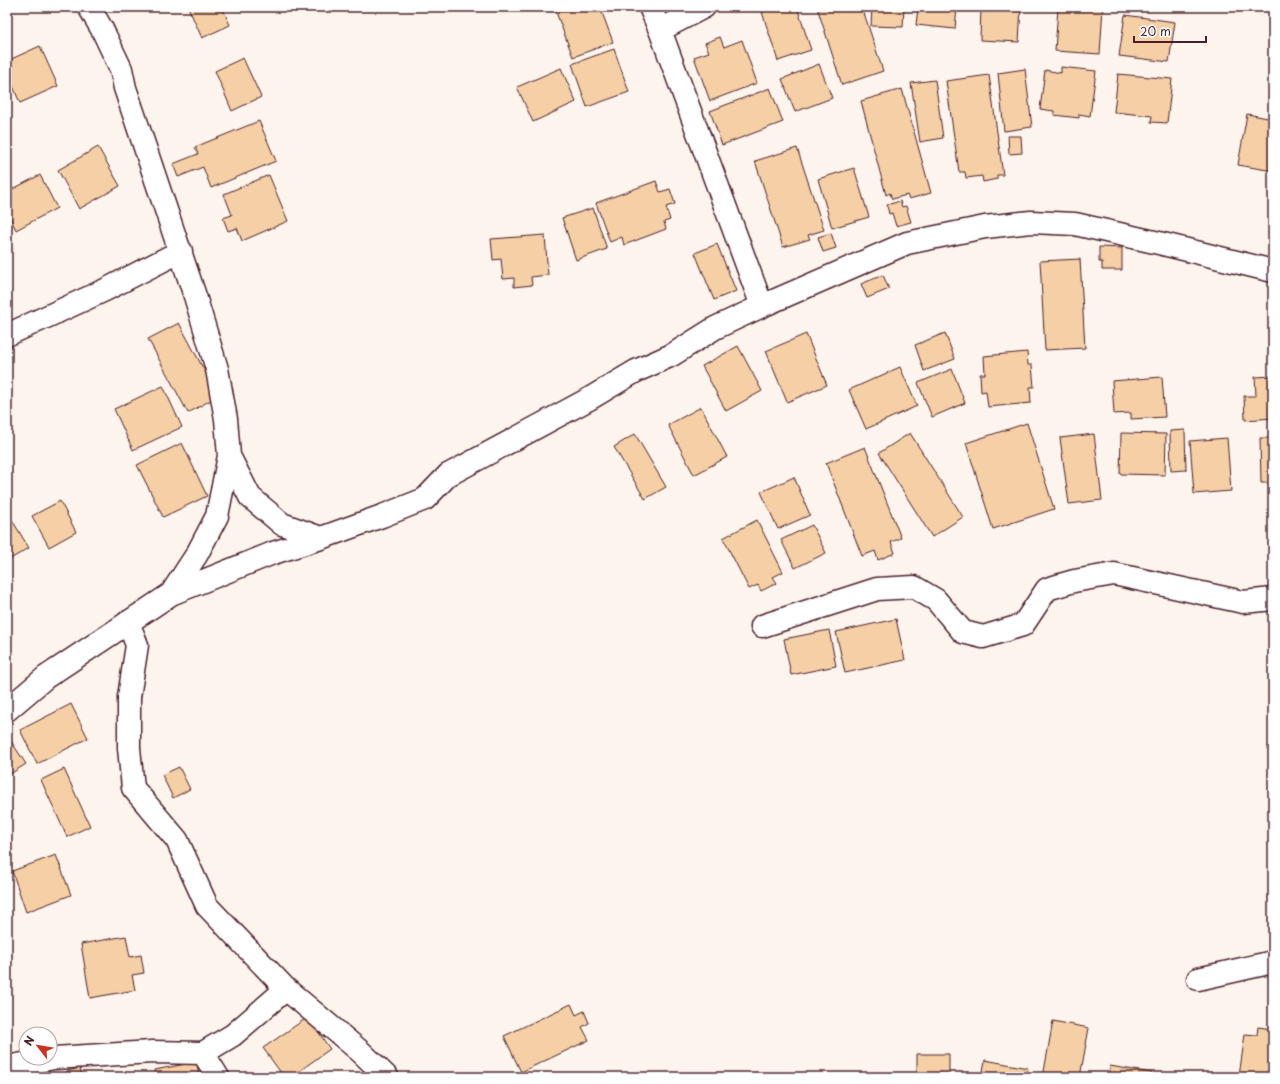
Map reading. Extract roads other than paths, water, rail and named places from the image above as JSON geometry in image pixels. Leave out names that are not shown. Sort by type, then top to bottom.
[{"type":"street","points":[[89,7],[103,31],[121,69],[125,88],[181,251],[217,369],[226,419],[229,456],[217,516],[197,554],[171,594]]},
{"type":"street","points":[[650,7],[660,30],[762,306]]},
{"type":"street","points":[[660,30],[704,7]]},
{"type":"street","points":[[7,710],[46,677],[171,594],[272,553],[322,538],[382,516],[425,498],[448,475],[582,403],[636,371],[672,355],[716,328],[762,306],[907,243],[985,227],[1031,222],[1075,224],[1273,271]]},
{"type":"street","points":[[7,336],[105,290],[181,251]]},
{"type":"street","points":[[229,456],[250,497],[282,524],[322,538]]},
{"type":"street","points":[[762,626],[877,589],[914,587],[936,600],[963,632],[983,637],[1023,625],[1047,589],[1074,581],[1114,574],[1243,602],[1273,599]]},
{"type":"street","points":[[128,622],[137,645],[129,696],[129,748],[133,788],[177,840],[207,906],[286,989],[361,1052],[387,1077]]},
{"type":"street","points":[[1198,979],[1273,962]]},
{"type":"street","points":[[7,1067],[54,1058],[152,1052],[203,1053],[233,1035],[286,989]]},
{"type":"street","points":[[203,1053],[218,1077]]}]
